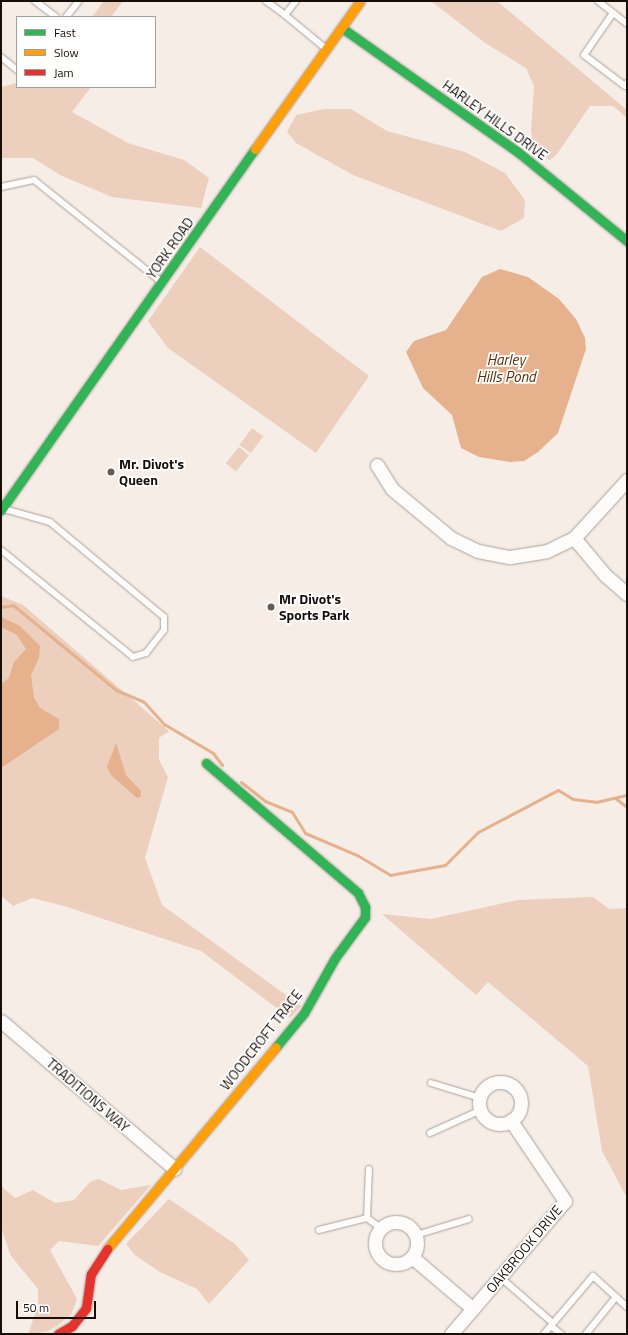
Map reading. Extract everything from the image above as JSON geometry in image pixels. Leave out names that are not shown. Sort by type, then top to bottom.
[{"type":"street","name":"YORK ROAD","points":[[2,510],[360,1]]},
{"type":"street","name":"HARLEY HILLS DRIVE","points":[[342,28],[518,152],[627,241]]},
{"type":"street","points":[[377,465],[392,489],[451,538],[478,551],[505,557],[529,556],[574,538],[627,480]]},
{"type":"street","points":[[574,538],[605,575],[627,594]]},
{"type":"street","name":"WOODCROFT TRACE","points":[[58,1334],[72,1326],[86,1308],[91,1274],[98,1261],[304,1013],[335,958],[363,922],[364,902],[206,762]]},
{"type":"street","name":"TRADITIONS WAY","points":[[1,1021],[175,1169]]},
{"type":"street","points":[[494,1084],[512,1087],[521,1104],[511,1121],[493,1123],[480,1104],[494,1084]]},
{"type":"street","name":"OAKBROOK DRIVE","points":[[451,1334],[565,1200],[511,1121]]},
{"type":"street","points":[[400,1222],[416,1235],[417,1246],[412,1257],[394,1263],[382,1258],[376,1247],[381,1228],[400,1222]]},
{"type":"street","points":[[412,1257],[473,1308]]},
{"type":"lane","points":[[35,1],[55,16]]},
{"type":"lane","points":[[67,16],[79,1]]},
{"type":"lane","points":[[266,1],[326,49]]},
{"type":"lane","points":[[284,16],[296,1]]},
{"type":"lane","points":[[598,1],[627,24]]},
{"type":"lane","points":[[613,13],[584,55],[625,86],[627,83]]},
{"type":"lane","points":[[1,57],[16,69]]},
{"type":"lane","points":[[1,188],[34,180],[163,283]]},
{"type":"lane","points":[[1,550],[133,657],[146,653],[164,630],[164,617],[50,522],[2,510]]},
{"type":"lane","points":[[431,1083],[480,1104]]},
{"type":"lane","points":[[430,1133],[480,1104]]},
{"type":"lane","points":[[367,1218],[369,1169]]},
{"type":"lane","points":[[319,1230],[367,1218],[381,1228]]},
{"type":"lane","points":[[416,1235],[469,1219]]},
{"type":"lane","points":[[544,1334],[593,1276],[627,1307]]},
{"type":"lane","points":[[500,1277],[561,1334]]},
{"type":"lane","points":[[586,1334],[616,1297]]},
{"type":"shaded area","points":[[104,1],[123,1],[112,16],[93,16]]},
{"type":"shaded area","points":[[431,1],[497,1],[627,110],[627,118],[613,106],[590,106],[557,154],[550,160],[535,152],[531,131],[534,86],[526,68],[485,43]]},
{"type":"shaded area","points":[[16,83],[16,88],[90,88],[72,112],[128,143],[184,160],[209,178],[201,208],[112,197],[62,176],[33,158],[1,158],[1,87]]},
{"type":"shaded area","points":[[324,109],[351,109],[387,131],[465,152],[505,173],[525,200],[524,218],[501,231],[353,175],[296,143],[287,132],[296,115]]},
{"type":"shaded area","points":[[200,247],[369,376],[316,453],[168,348],[148,321]]},
{"type":"shaded area","points":[[252,428],[263,436],[251,453],[240,445]]},
{"type":"shaded area","points":[[239,447],[249,455],[236,472],[226,463]]},
{"type":"shaded area","points":[[1,596],[23,605],[169,731],[159,738],[159,760],[168,777],[145,858],[162,905],[301,1006],[290,1018],[201,951],[64,906],[32,898],[13,906],[1,896]]},
{"type":"shaded area","points":[[593,897],[609,909],[627,908],[627,1198],[602,1151],[588,1066],[488,982],[476,995],[382,914],[431,919],[518,900]]},
{"type":"shaded area","points":[[99,1179],[121,1190],[151,1185],[98,1246],[59,1241],[50,1250],[77,1299],[71,1315],[57,1326],[46,1332],[28,1334],[38,1306],[38,1289],[11,1256],[1,1228],[1,1186],[15,1198],[33,1190],[55,1203],[74,1200],[90,1182]]},
{"type":"shaded area","points":[[169,1199],[235,1244],[249,1260],[209,1304],[197,1289],[160,1272],[135,1255],[126,1244]]},
{"type":"water","name":"Harley Hills Pond","points":[[500,269],[528,277],[559,299],[576,319],[585,338],[586,349],[558,433],[538,452],[524,461],[510,462],[479,457],[461,448],[452,415],[423,388],[406,352],[414,341],[446,330],[482,277]]},
{"type":"water","points":[[1,617],[20,626],[40,646],[39,658],[31,675],[34,698],[40,708],[59,719],[59,729],[1,768],[1,684],[9,678],[14,662],[26,649],[17,635],[1,627]]},
{"type":"water","points":[[116,743],[126,775],[141,791],[141,796],[137,798],[111,775],[107,767]]},
{"type":"waterway","points":[[1,607],[13,605],[116,690],[144,702],[164,724],[213,753],[222,765]]},
{"type":"waterway","points":[[241,782],[265,801],[292,812],[305,833],[357,855],[390,875],[445,865],[478,832],[558,790],[573,799],[596,802],[627,795]]},
{"type":"waterway","points":[[615,798],[627,807]]},
{"type":"traffic: fast","points":[[342,28],[518,152],[627,241]]},
{"type":"traffic: fast","points":[[1,510],[255,149]]},
{"type":"traffic: fast","points":[[206,763],[358,893],[365,907],[365,917],[335,958],[304,1013],[276,1047]]},
{"type":"traffic: slow","points":[[255,149],[360,1]]},
{"type":"traffic: slow","points":[[107,1249],[276,1047]]},
{"type":"traffic: jam","points":[[58,1334],[72,1326],[86,1308],[91,1274],[107,1249]]},
{"type":"place","name":"Mr. Divot's Queen","points":[[111,472]]},
{"type":"place","name":"Mr Divot's Sports Park","points":[[271,607]]}]
